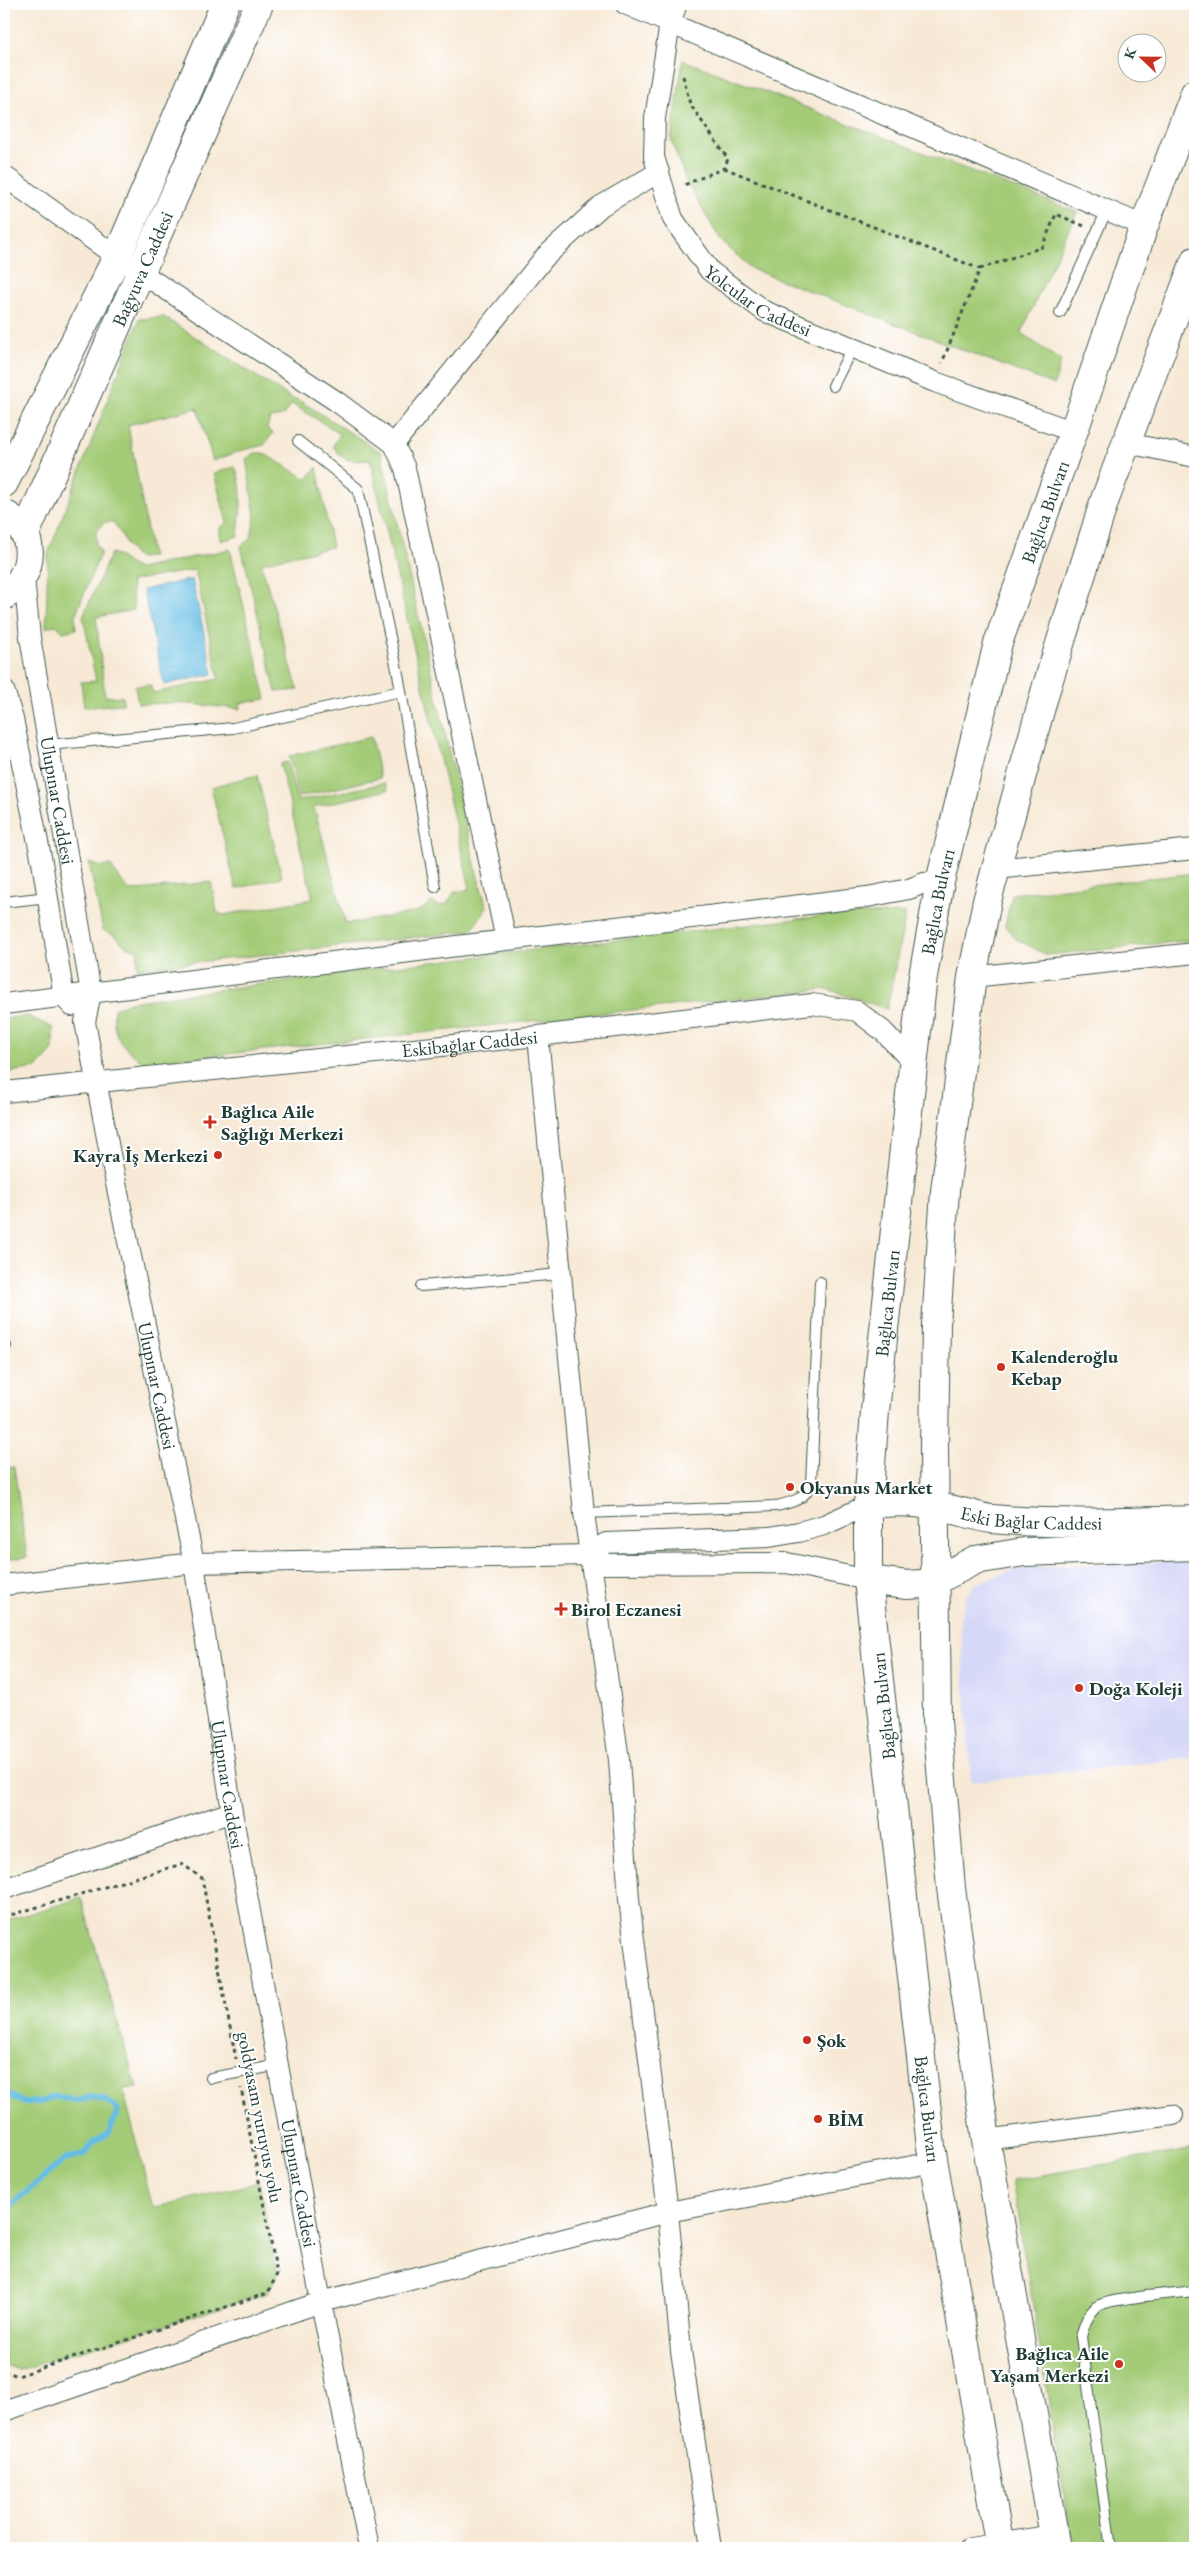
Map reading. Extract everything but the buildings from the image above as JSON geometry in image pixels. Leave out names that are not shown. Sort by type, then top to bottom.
[{"type":"main road","name":"Bağyuva Caddesi","points":[[4,483],[117,257],[225,4]]},
{"type":"main road","name":"Bağyuva Caddesi","points":[[24,534],[259,4]]},
{"type":"main road","name":"Bağlıca Bulvarı","points":[[999,2545],[934,2162],[868,1580],[868,1504],[875,1410],[923,976],[940,882],[998,643],[1074,432],[1144,226],[1195,92]]},
{"type":"main road","points":[[1055,2542],[986,2140],[951,1888],[937,1721],[937,1580],[934,1447],[936,1315],[945,1192],[972,977],[996,869],[1064,631],[1104,502],[1195,261]]},
{"type":"main road","points":[[4,514],[18,524],[24,534],[29,556],[24,578],[13,590],[4,596]]},
{"type":"main road","name":"Eski Bağlar Caddesi","points":[[868,1504],[888,1501],[936,1506],[987,1519],[1022,1522],[1195,1520]]},
{"type":"main road","points":[[868,1580],[907,1585],[937,1580],[975,1560],[1024,1552],[1195,1546]]},
{"type":"street","points":[[625,4],[1144,226]]},
{"type":"street","name":"Yolcular Caddesi","points":[[677,4],[670,23],[655,118],[654,157],[673,218],[710,271],[764,311],[935,382],[1074,432]]},
{"type":"street","points":[[394,444],[545,257],[601,206],[659,172]]},
{"type":"street","points":[[4,176],[117,257],[336,401],[394,444],[405,468],[506,940]]},
{"type":"street","points":[[1127,443],[1195,456]]},
{"type":"street","name":"Ulupınar Caddesi","points":[[24,578],[30,637],[91,993],[85,1022],[194,1563],[232,1812],[321,2302],[369,2548]]},
{"type":"street","name":"Ulupınar Caddesi","points":[[4,690],[12,719],[48,897],[64,997],[85,1022]]},
{"type":"street","points":[[996,869],[1195,850]]},
{"type":"street","points":[[4,1004],[506,940],[867,897],[909,889],[924,883],[940,882]]},
{"type":"street","points":[[972,977],[1195,953]]},
{"type":"street","name":"Eskibağlar Caddesi","points":[[4,1092],[538,1036],[812,1004],[857,1011],[882,1031],[914,1064]]},
{"type":"street","points":[[538,1036],[584,1513],[619,1760],[629,1899],[668,2212],[682,2351],[711,2548]]},
{"type":"street","points":[[589,1555],[606,1544],[769,1537],[799,1532],[824,1525],[868,1504]]},
{"type":"street","points":[[4,1585],[194,1563],[589,1555],[605,1564],[787,1563],[868,1580]]},
{"type":"street","points":[[4,1889],[232,1812]]},
{"type":"street","points":[[986,2140],[1173,2116]]},
{"type":"street","points":[[4,2411],[321,2302],[668,2212],[934,2162]]},
{"type":"street","points":[[970,2548],[1055,2542]]},
{"type":"lane","points":[[1060,313],[1107,210]]},
{"type":"lane","points":[[833,386],[852,348]]},
{"type":"lane","points":[[298,442],[358,489],[401,691],[435,887]]},
{"type":"lane","points":[[48,745],[233,728],[401,691]]},
{"type":"lane","points":[[4,902],[48,897]]},
{"type":"lane","points":[[421,1286],[561,1274]]},
{"type":"lane","points":[[584,1513],[776,1506],[798,1501],[807,1494],[812,1484],[820,1282]]},
{"type":"lane","points":[[211,2078],[278,2065]]},
{"type":"lane","points":[[1111,2548],[1081,2337],[1085,2320],[1098,2305],[1195,2291]]},
{"type":"path","points":[[665,55],[682,75],[690,104],[728,159],[724,168],[665,193]]},
{"type":"path","points":[[724,168],[980,268],[1042,246],[1056,214],[1098,232]]},
{"type":"path","points":[[935,382],[980,268]]},
{"type":"path","name":"goldyasam yuruyus yolu","points":[[4,1917],[182,1864],[202,1878],[277,2274],[268,2294],[18,2376],[4,2371]]},
{"type":"shaded area","name":"Doğa Koleji","points":[[1195,1561],[1195,1758],[971,1782],[960,1619],[966,1597],[975,1584],[1013,1570],[1037,1567]]},
{"type":"green space","points":[[683,60],[1077,212],[1021,333],[1061,361],[1054,385],[752,269],[721,241],[686,181],[671,139]]},
{"type":"green space","points":[[164,317],[294,400],[297,399],[381,452],[478,878],[487,907],[471,931],[137,969],[138,950],[126,946],[112,934],[103,930],[89,863],[102,867],[110,865],[129,891],[211,882],[217,912],[223,915],[313,899],[280,764],[287,762],[298,801],[385,783],[388,790],[314,807],[346,924],[411,913],[421,910],[432,902],[438,906],[447,904],[455,891],[463,891],[470,888],[370,460],[349,460],[341,456],[333,446],[340,434],[292,404],[282,416],[270,418],[267,428],[273,433],[264,445],[243,450],[213,461],[197,408],[128,425],[152,557],[138,558],[130,550],[113,522],[104,522],[96,532],[96,545],[101,552],[75,616],[76,629],[63,632],[56,625],[46,628],[48,554],[139,319]]},
{"type":"green space","points":[[255,453],[263,453],[307,479],[317,467],[332,547],[261,563],[298,690],[276,692],[241,546],[251,538],[255,516],[246,459]]},
{"type":"green space","points":[[235,467],[241,492],[238,536],[220,541],[220,528],[227,523],[214,473]]},
{"type":"green space","points":[[230,549],[266,699],[240,703],[241,709],[179,703],[138,704],[135,686],[150,685],[153,693],[219,679],[195,570],[131,581],[134,610],[96,617],[105,696],[123,697],[123,704],[84,707],[81,682],[96,681],[83,616],[111,553],[139,569]]},
{"type":"green space","points":[[371,737],[380,778],[299,797],[289,756]]},
{"type":"green space","points":[[257,775],[282,877],[236,889],[211,787]]},
{"type":"green space","points":[[1195,873],[1195,940],[1047,955],[1016,939],[1005,926],[1012,894]]},
{"type":"green space","points":[[906,913],[887,1009],[827,989],[144,1063],[124,1046],[114,1027],[114,1009],[129,1002],[372,969],[831,915]]},
{"type":"green space","points":[[28,1016],[53,1028],[53,1050],[37,1068],[4,1073],[4,1019]]},
{"type":"green space","points":[[14,1467],[27,1557],[4,1560],[4,1468]]},
{"type":"green space","points":[[81,1898],[137,2088],[123,2089],[153,2208],[259,2182],[277,2274],[268,2293],[19,2370],[5,2365],[4,2361],[4,1921]]},
{"type":"green space","name":"Bağlıca Aile Yaşam Merkezi","points":[[1195,2149],[1195,2548],[1073,2548],[1012,2180]]},
{"type":"water","points":[[192,579],[213,674],[164,685],[143,590]]},
{"type":"waterway","points":[[4,2098],[11,2096],[23,2102],[40,2102],[55,2096],[76,2101],[91,2097],[106,2100],[118,2110],[109,2133],[93,2143],[83,2155],[64,2160],[4,2211]]},
{"type":"place","name":"Bağlıca Aile Sağlığı Merkezi","points":[[210,1122]]},
{"type":"place","name":"Kayra İş Merkezi","points":[[218,1155]]},
{"type":"place","name":"Kalenderoğlu Kebap","points":[[1001,1367]]},
{"type":"place","name":"Okyanus Market","points":[[790,1487]]},
{"type":"place","name":"Birol Eczanesi","points":[[561,1609]]},
{"type":"place","name":"Doğa Koleji","points":[[1079,1688]]},
{"type":"place","name":"Şok","points":[[807,2040]]},
{"type":"place","name":"BİM","points":[[818,2119]]},
{"type":"place","name":"Bağlıca Aile Yaşam Merkezi","points":[[1119,2364]]}]
